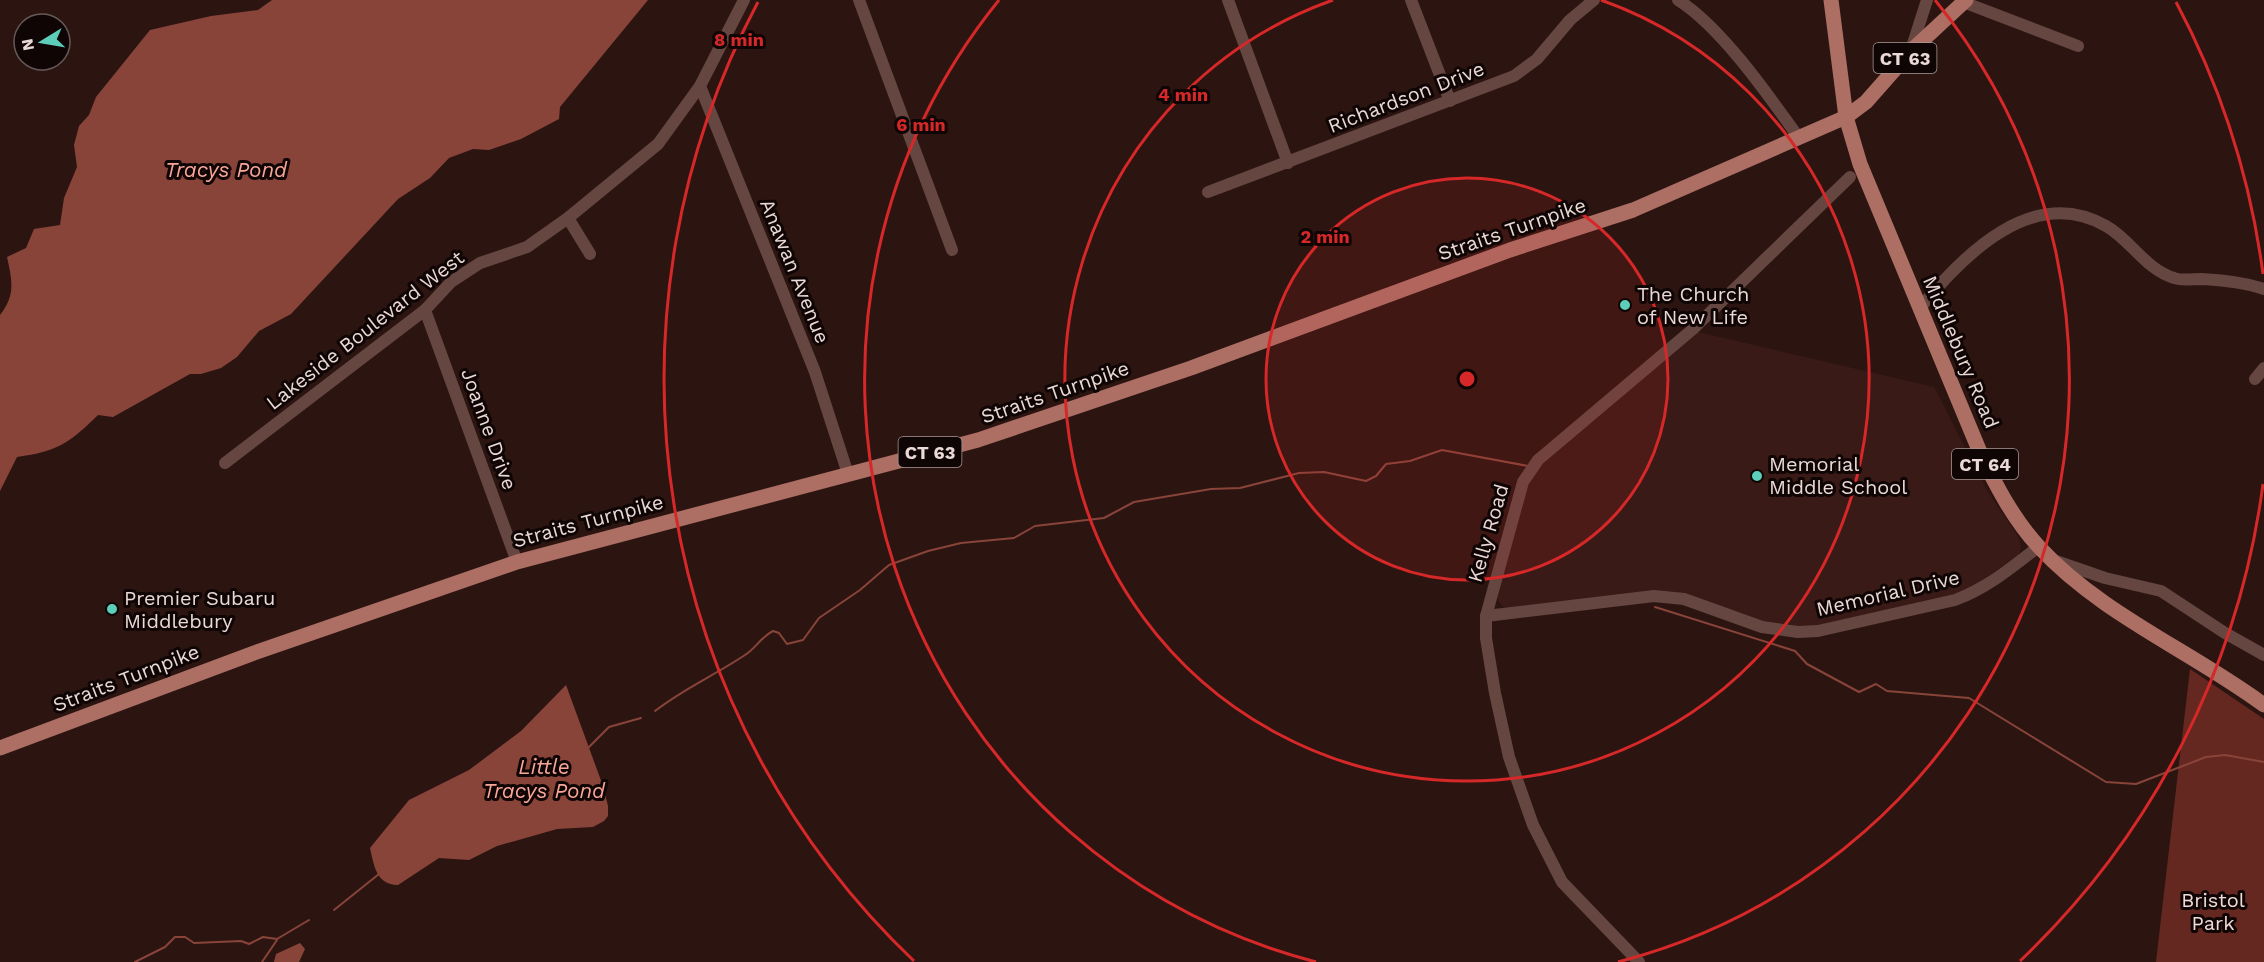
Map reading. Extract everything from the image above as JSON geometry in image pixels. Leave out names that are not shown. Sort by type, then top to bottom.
[{"type":"main road","name":"Middlebury Road","points":[[1831,0],[1846,117],[1875,203],[2000,494],[2038,547],[2099,598],[2264,705]]},
{"type":"main road","name":"Straits Turnpike","points":[[0,748],[254,653],[517,562],[978,440],[1191,368],[1510,250],[1633,210],[1846,117],[1866,102],[1911,51],[1965,1]]},
{"type":"street","name":"Lakeside Boulevard West","points":[[225,463],[425,310],[451,282],[480,263],[527,247],[568,218],[658,144],[700,86],[744,0]]},
{"type":"street","points":[[859,0],[952,250]]},
{"type":"street","points":[[1228,0],[1288,163]]},
{"type":"street","points":[[1411,0],[1450,101]]},
{"type":"street","name":"Richardson Drive","points":[[1208,192],[1514,76],[1537,59],[1570,20],[1594,0]]},
{"type":"street","points":[[1678,0],[1705,23],[1759,82],[1799,138]]},
{"type":"street","points":[[1911,51],[1927,0]]},
{"type":"street","points":[[1965,1],[2079,46]]},
{"type":"street","name":"Anawan Avenue","points":[[700,86],[815,372],[848,474]]},
{"type":"street","name":"Kelly Road","points":[[1639,962],[1562,882],[1533,825],[1509,757],[1488,649],[1486,616],[1523,482],[1538,460],[1693,329],[1850,177]]},
{"type":"street","points":[[1920,308],[1950,272],[2012,225],[2046,212],[2060,211],[2074,213],[2107,226],[2155,269],[2176,279],[2240,281],[2264,289]]},
{"type":"street","points":[[568,218],[590,254]]},
{"type":"street","name":"Joanne Drive","points":[[425,310],[517,562]]},
{"type":"street","points":[[2255,379],[2264,368]]},
{"type":"street","name":"Memorial Drive","points":[[1486,616],[1654,596],[1684,600],[1762,627],[1798,632],[1818,631],[1955,600],[1992,583],[2038,547]]},
{"type":"street","points":[[2053,560],[2105,578],[2161,591],[2225,633],[2264,655]]},
{"type":"shaded area","name":"Memorial Middle School","points":[[1698,332],[1934,387],[1988,492],[2019,538],[2021,547],[2019,555],[1967,590],[1947,597],[1811,627],[1772,625],[1681,593],[1508,608],[1502,606],[1495,595],[1522,504],[1529,485],[1541,466]]},
{"type":"green space","name":"Bristol Park","points":[[2190,669],[2264,719],[2264,962],[2156,962]]},
{"type":"water","name":"Tracys Pond","points":[[272,0],[648,0],[560,107],[559,119],[521,139],[489,150],[473,149],[449,158],[430,178],[398,199],[291,314],[259,331],[237,357],[221,368],[201,374],[190,374],[113,417],[98,415],[62,445],[43,452],[17,457],[0,491],[0,315],[11,294],[7,257],[26,248],[34,229],[60,225],[64,198],[77,167],[74,145],[79,126],[89,115],[96,97],[150,30],[211,16],[258,10]]},
{"type":"water","name":"Little Tracys Pond","points":[[566,685],[603,786],[608,806],[608,816],[604,821],[593,827],[557,829],[497,846],[469,860],[439,858],[398,885],[385,882],[377,873],[370,848],[409,800],[469,770],[521,731]]},
{"type":"water","points":[[300,943],[305,949],[299,962],[274,962],[276,954]]},
{"type":"waterway","points":[[655,711],[745,655],[773,631],[779,633],[787,644],[803,640],[819,618],[860,590],[889,565],[928,551],[961,543],[1014,538],[1035,526],[1104,518],[1134,502],[1211,489],[1240,488],[1299,473],[1324,472],[1366,481],[1376,476],[1386,464],[1410,461],[1442,450],[1528,466]]},
{"type":"waterway","points":[[1655,607],[1795,651],[1807,664],[1859,692],[1876,684],[1887,691],[1969,698],[2106,782],[2136,784],[2206,757],[2225,755],[2264,762]]},
{"type":"waterway","points":[[587,749],[609,727],[641,718]]},
{"type":"waterway","points":[[334,910],[379,874]]},
{"type":"waterway","points":[[135,962],[165,947],[175,937],[185,937],[194,943],[241,941],[249,944],[263,937],[277,939],[309,920]]},
{"type":"waterway","points":[[262,962],[277,940]]},
{"type":"place","name":"The Church of New Life","points":[[1625,305]]},
{"type":"place","name":"Memorial Middle School","points":[[1757,476]]},
{"type":"place","name":"Premier Subaru Middlebury","points":[[112,609]]}]
